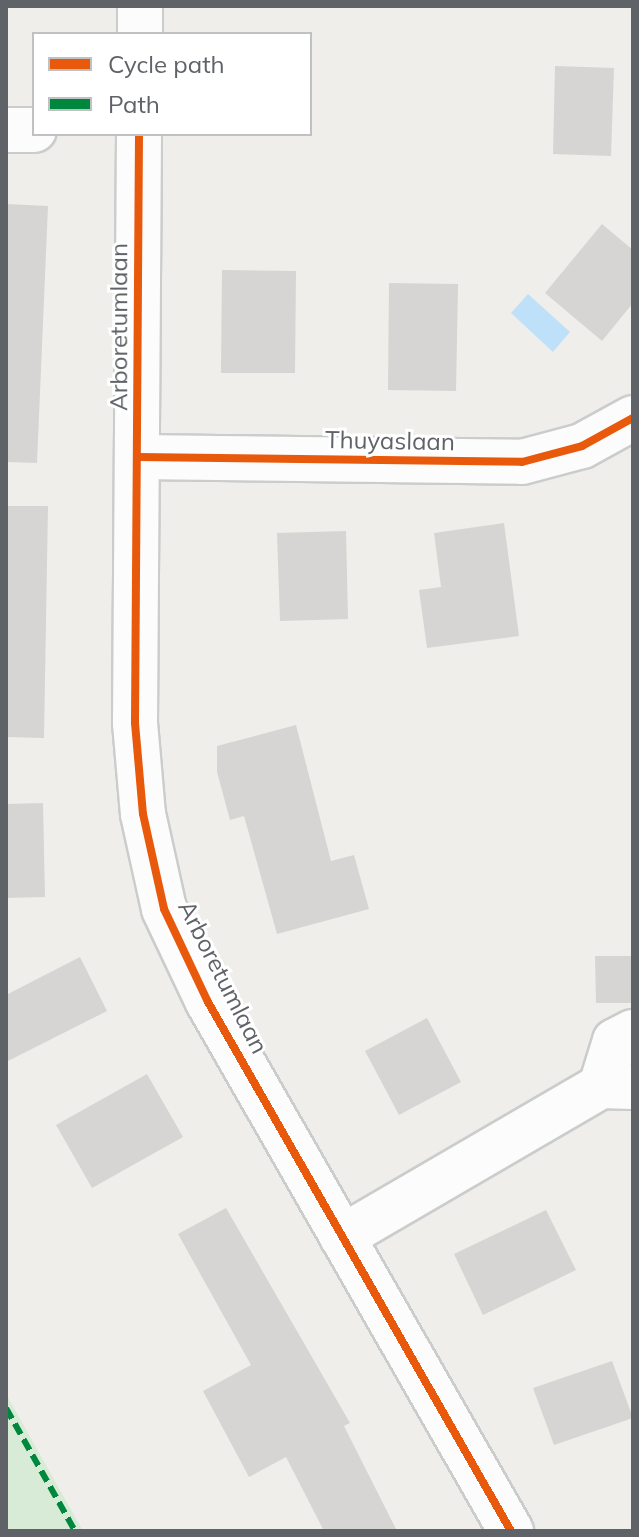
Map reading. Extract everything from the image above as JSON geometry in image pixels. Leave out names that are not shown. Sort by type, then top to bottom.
[{"type":"street","points":[[140,6],[140,32]]},
{"type":"street","points":[[6,130],[32,130]]},
{"type":"street","name":"Arboretumlaan","points":[[139,136],[135,723],[143,814],[164,909],[208,1002],[511,1531]]},
{"type":"street","name":"Thuyaslaan","points":[[138,457],[522,462],[582,446],[633,418]]},
{"type":"street","points":[[342,1237],[617,1086],[615,1041],[633,1032]]},
{"type":"green space","points":[[6,1394],[83,1531],[6,1531]]},
{"type":"water","points":[[528,294],[570,332],[553,352],[511,313]]},
{"type":"building","points":[[555,66],[614,68],[611,156],[553,154]]},
{"type":"building","points":[[6,204],[48,206],[37,463],[6,462]]},
{"type":"building","points":[[602,224],[633,250],[633,303],[602,341],[545,293]]},
{"type":"building","points":[[222,270],[296,271],[295,373],[221,373]]},
{"type":"building","points":[[389,283],[458,284],[456,391],[388,390]]},
{"type":"building","points":[[6,506],[48,506],[44,738],[6,737]]},
{"type":"building","points":[[504,523],[519,636],[427,648],[419,590],[441,587],[434,533]]},
{"type":"building","points":[[346,531],[348,619],[280,621],[277,533]]},
{"type":"building","points":[[296,725],[331,861],[354,855],[369,909],[277,934],[244,816],[230,820],[217,772],[217,746]]},
{"type":"building","points":[[43,803],[45,897],[6,898],[6,804]]},
{"type":"building","points":[[595,956],[633,956],[633,1003],[596,1003]]},
{"type":"building","points":[[80,957],[107,1011],[6,1062],[6,995]]},
{"type":"building","points":[[427,1018],[461,1082],[399,1115],[365,1051]]},
{"type":"building","points":[[147,1074],[183,1137],[92,1188],[56,1125]]},
{"type":"building","points":[[226,1208],[350,1423],[344,1426],[397,1531],[324,1531],[286,1457],[249,1477],[203,1391],[251,1365],[178,1234]]},
{"type":"building","points":[[546,1210],[576,1270],[483,1315],[454,1254]]},
{"type":"building","points":[[612,1361],[633,1418],[554,1445],[533,1388]]},
{"type":"marked path","points":[[6,1408],[75,1531]]},
{"type":"cycle path","points":[[139,136],[135,723],[143,814],[164,909],[208,1002],[511,1531]]},
{"type":"cycle path","points":[[138,457],[522,462],[582,446],[633,418]]}]
